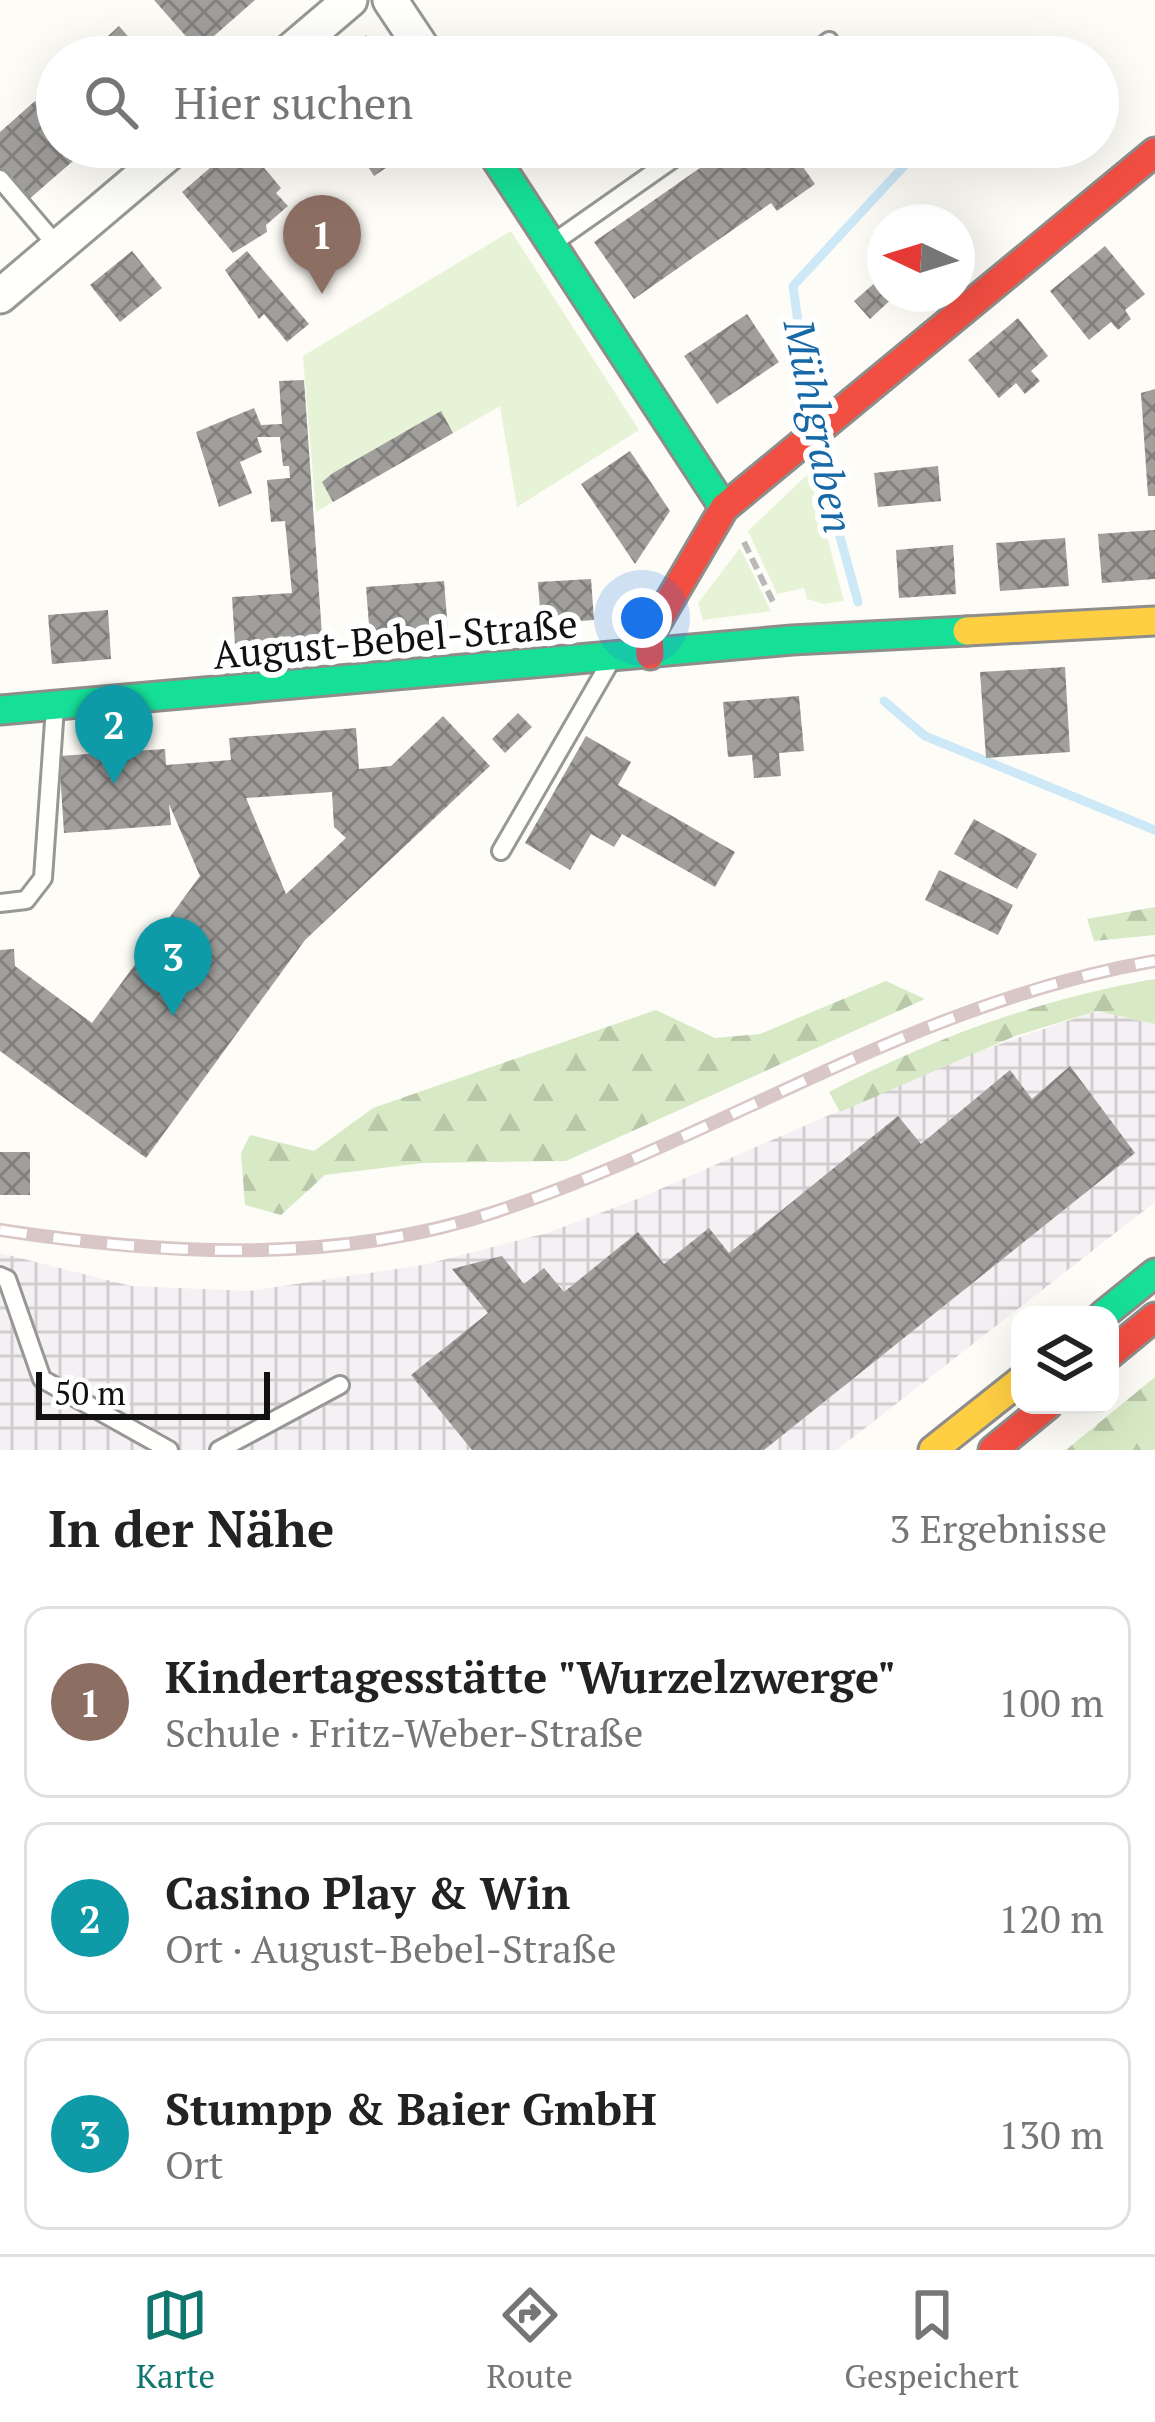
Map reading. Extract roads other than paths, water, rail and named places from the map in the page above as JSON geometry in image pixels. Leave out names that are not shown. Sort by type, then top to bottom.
[{"type":"street","points":[[308,36],[350,0]]},
{"type":"street","points":[[390,0],[414,36]]},
{"type":"street","points":[[650,655],[649,636],[724,508],[802,449],[1155,152]]},
{"type":"street","points":[[0,296],[151,168]]},
{"type":"street","points":[[502,168],[724,508]]},
{"type":"street","name":"August-Bebel-Straße","points":[[0,710],[792,640],[1155,621]]},
{"type":"street","points":[[1114,1306],[1155,1274]]},
{"type":"street","points":[[1119,1347],[1155,1317]]},
{"type":"street","points":[[933,1450],[1011,1388]]},
{"type":"street","points":[[992,1450],[1037,1414]]},
{"type":"lane","points":[[552,243],[660,168]]},
{"type":"lane","points":[[0,179],[58,247]]},
{"type":"lane","points":[[501,851],[613,658]]},
{"type":"lane","points":[[0,902],[26,900],[43,878],[55,706]]},
{"type":"lane","points":[[0,1276],[7,1279],[42,1379],[169,1450]]},
{"type":"lane","points":[[219,1450],[340,1385]]},
{"type":"waterway","name":"Mühlgraben","points":[[812,422],[793,286],[902,168]]},
{"type":"waterway","name":"Mühlgraben","points":[[818,457],[858,602]]},
{"type":"waterway","name":"Mühlgraben","points":[[884,701],[925,736],[1155,830]]},
{"type":"railway","points":[[0,1230],[124,1245],[249,1250],[311,1248],[435,1229],[579,1181],[899,1039],[980,1008],[1065,981],[1155,961]]},
{"type":"place","name":"Kindertagesstätte \"Wurzelzwerge\"","points":[[322,294]]},
{"type":"place","name":"Casino Play & Win","points":[[114,784]]},
{"type":"place","name":"Stumpp & Baier GmbH","points":[[173,1016]]}]
